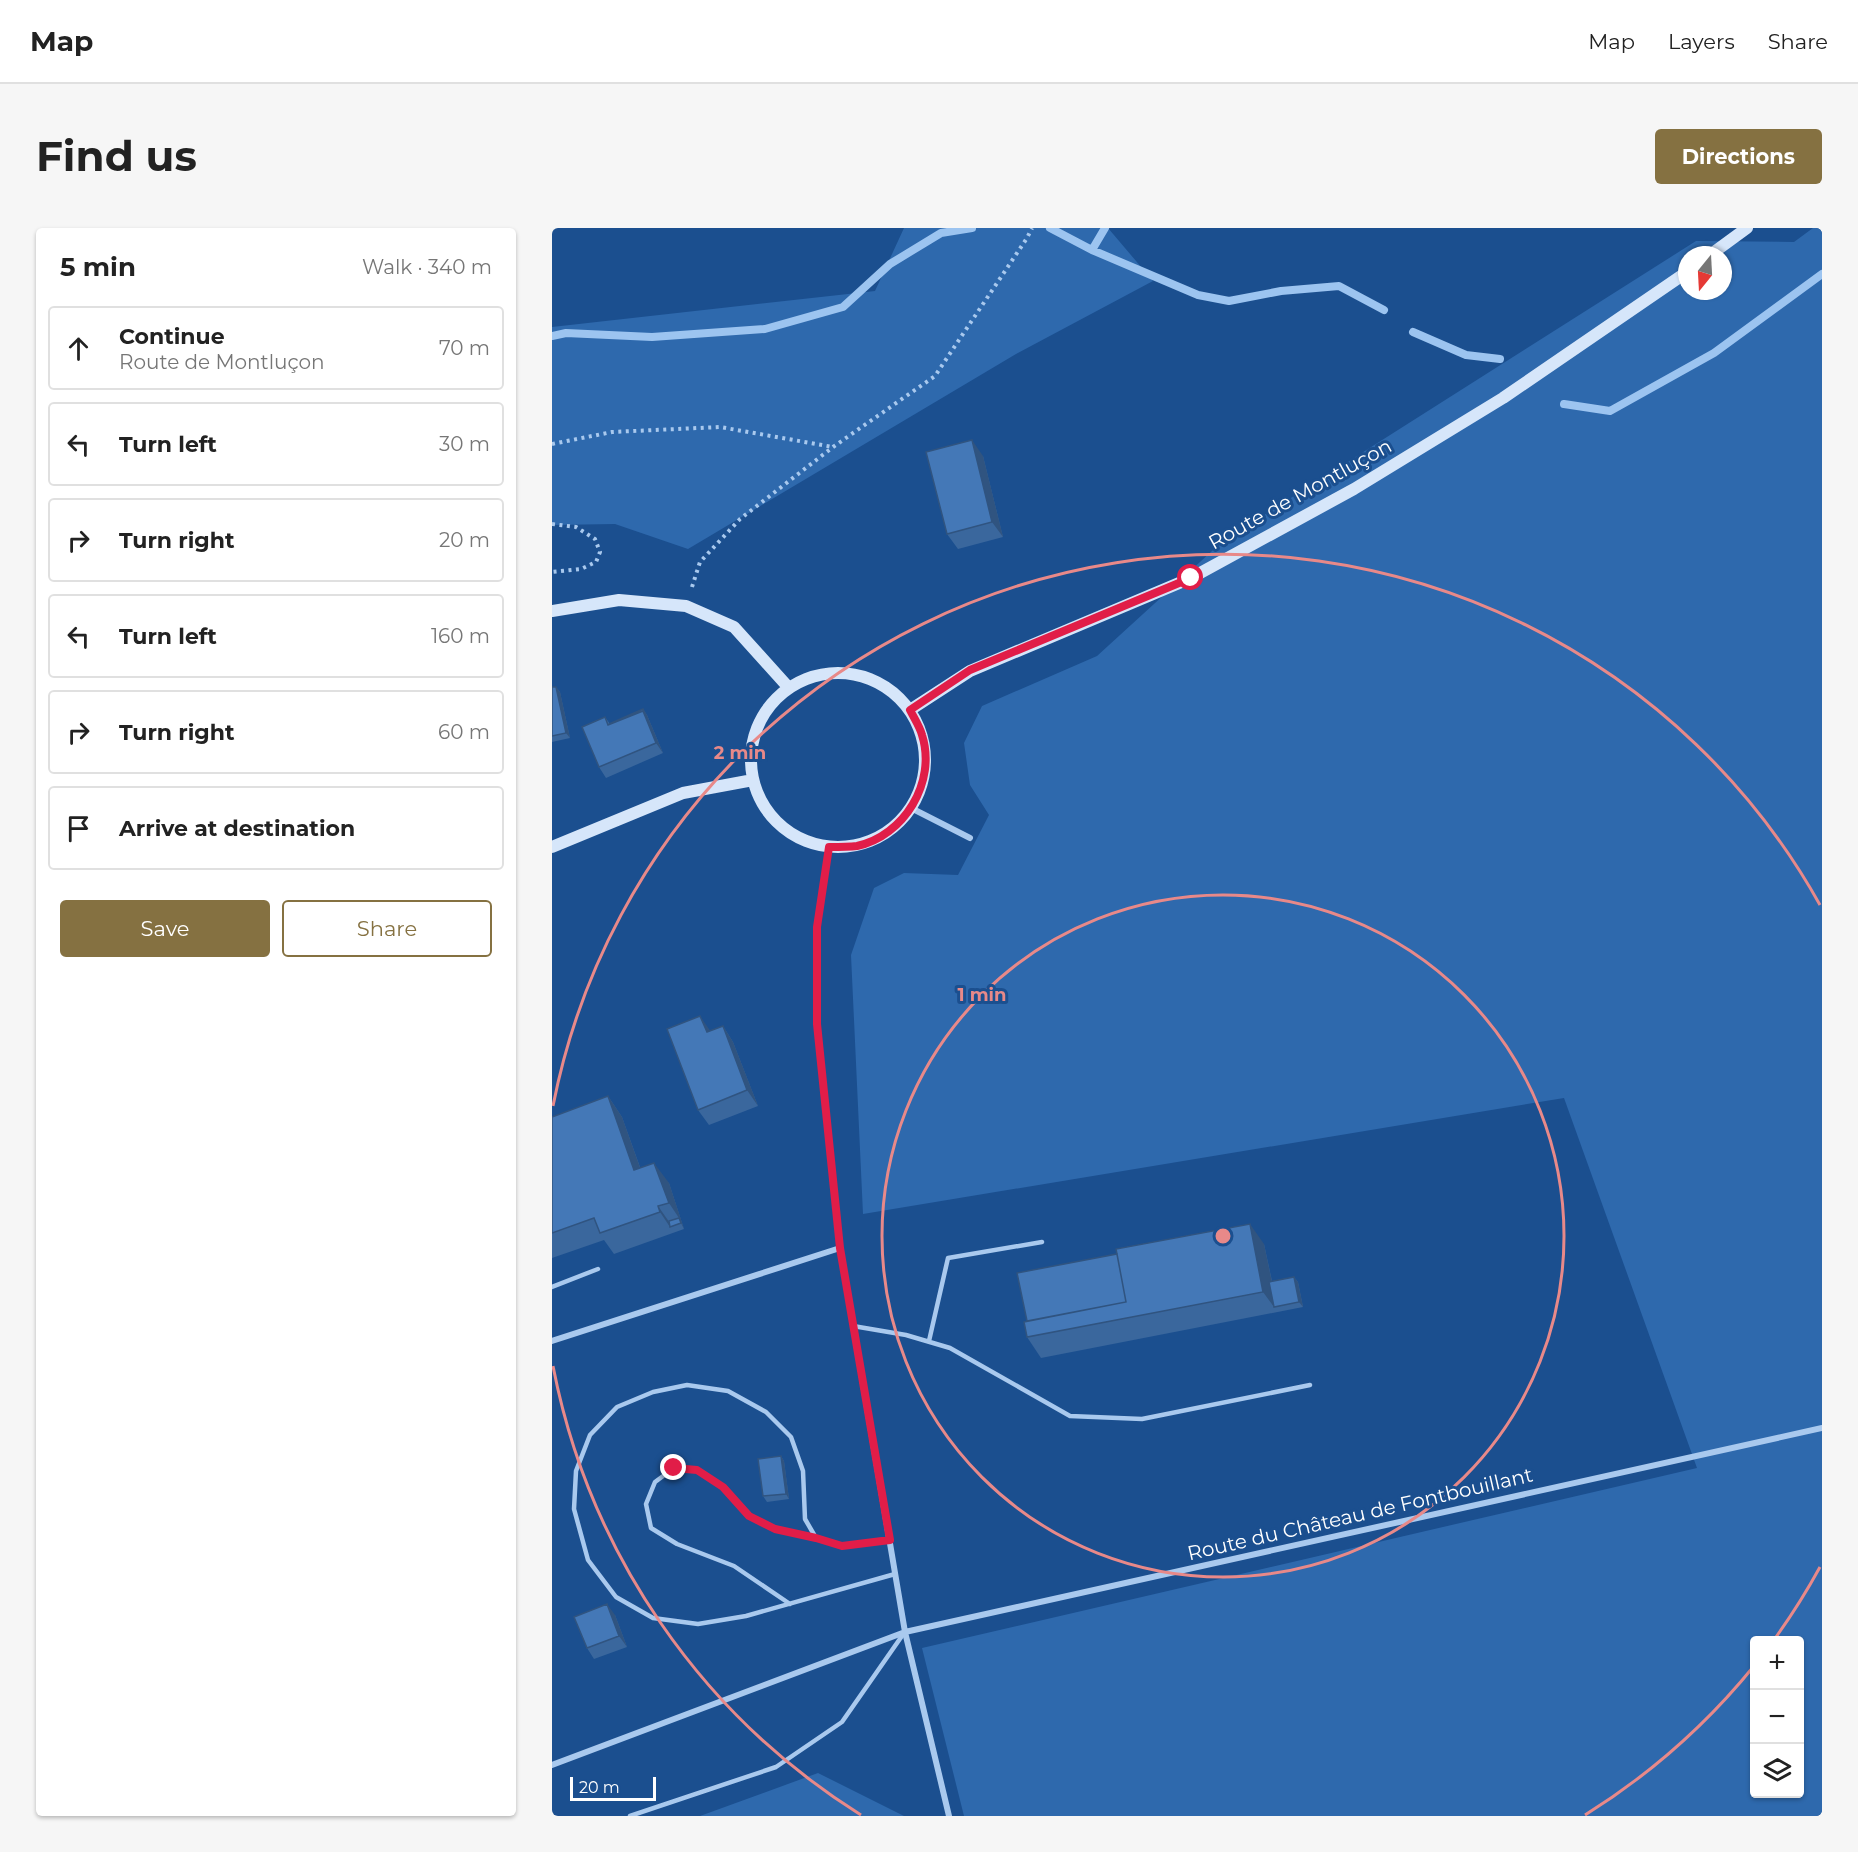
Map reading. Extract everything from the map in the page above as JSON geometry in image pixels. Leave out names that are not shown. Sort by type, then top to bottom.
[{"type":"main road","points":[[1722,246],[1746,228]]},
{"type":"main road","name":"Route de Montluçon","points":[[910,710],[970,670],[1191,578],[1354,489],[1503,398],[1678,278]]},
{"type":"main road","points":[[552,610],[619,600],[686,606],[734,627],[789,688]]},
{"type":"main road","points":[[841,673],[868,678],[891,691],[910,710],[923,736],[926,764],[920,792],[906,816],[884,835],[858,846],[829,847],[803,840],[781,825],[763,805],[753,780],[751,754],[757,728],[770,706],[789,688],[814,676],[841,673]]},
{"type":"main road","points":[[552,848],[684,793],[753,780]]},
{"type":"street","points":[[910,808],[969,838]]},
{"type":"street","points":[[829,847],[817,927],[817,1024],[840,1248],[905,1632],[949,1816]]},
{"type":"street","points":[[552,1341],[840,1248]]},
{"type":"street","name":"Route du Château de Fontbouillant","points":[[552,1765],[905,1632],[1822,1428]]},
{"type":"lane","points":[[929,1341],[948,1258],[1042,1242]]},
{"type":"lane","points":[[552,1287],[598,1269]]},
{"type":"lane","points":[[853,1326],[906,1335],[950,1348],[1070,1416],[1142,1419],[1310,1385]]},
{"type":"lane","points":[[816,1538],[805,1519],[803,1471],[791,1437],[766,1412],[728,1391],[687,1385],[653,1392],[617,1407],[590,1435],[576,1471],[574,1509],[588,1560],[616,1597],[653,1618],[698,1624],[746,1616],[895,1574]]},
{"type":"lane","points":[[790,1604],[734,1566],[677,1544],[651,1528],[646,1504],[655,1482],[674,1468],[697,1470],[723,1487],[749,1516],[775,1529],[842,1546],[890,1540]]},
{"type":"lane","points":[[630,1816],[776,1767],[842,1722],[905,1632]]},
{"type":"path","points":[[686,606],[700,562],[740,519],[833,447],[935,376],[1032,228]]},
{"type":"path","points":[[552,444],[612,432],[720,427],[833,447]]},
{"type":"path","points":[[552,524],[576,527],[595,539],[600,552],[596,562],[581,569],[552,572]]},
{"type":"shaded area","points":[[904,228],[1108,228],[1153,281],[1016,354],[688,549],[615,524],[552,525],[552,327],[875,291]]},
{"type":"shaded area","points":[[1813,228],[1822,228],[1822,1816],[964,1816],[922,1648],[1697,1468],[1564,1098],[863,1214],[851,955],[874,888],[904,873],[958,875],[989,815],[970,785],[964,743],[982,706],[1097,656],[1223,541],[1678,252],[1678,300],[1732,300],[1732,246],[1688,246],[1696,241],[1794,242]]},
{"type":"shaded area","points":[[818,1773],[904,1816],[700,1816]]},
{"type":"building","points":[[972,440],[992,522],[947,534],[926,452]]},
{"type":"building","points":[[552,687],[556,687],[566,733],[552,736]]},
{"type":"building","points":[[643,709],[646,716],[643,711],[609,724]]},
{"type":"building","points":[[643,711],[656,743],[599,767],[582,727],[605,717],[608,725]]},
{"type":"building","points":[[700,1016],[707,1032],[723,1026],[747,1090],[698,1110],[667,1029]]},
{"type":"building","points":[[608,1096],[634,1170],[654,1163],[669,1203],[658,1206],[660,1212],[600,1233],[594,1218],[552,1233],[552,1117]]},
{"type":"building","points":[[679,1218],[681,1223],[670,1227],[669,1221]]},
{"type":"building","points":[[1250,1224],[1263,1292],[1027,1337],[1024,1322],[1126,1302],[1116,1249]]},
{"type":"building","points":[[1117,1254],[1126,1302],[1027,1321],[1017,1273]]},
{"type":"building","points":[[1294,1277],[1299,1302],[1274,1307],[1269,1282]]},
{"type":"building","points":[[781,1456],[786,1494],[763,1496],[758,1459]]},
{"type":"building","points":[[607,1604],[619,1636],[587,1648],[574,1617]]},
{"type":"waterway","points":[[552,336],[566,333],[652,337],[765,329],[843,307],[890,264],[941,233],[972,228]]},
{"type":"waterway","points":[[1050,228],[1092,250],[1198,295],[1229,301],[1281,291],[1339,286],[1384,310]]},
{"type":"waterway","points":[[1092,250],[1105,228]]},
{"type":"waterway","points":[[1564,404],[1610,411],[1714,353],[1822,274]]},
{"type":"waterway","points":[[1413,332],[1466,355],[1500,359]]},
{"type":"route","points":[[674,1468],[697,1470],[723,1487],[749,1516],[775,1529],[842,1546],[890,1540],[840,1248],[817,1024],[817,927],[829,847],[858,846],[884,835],[906,816],[920,792],[926,764],[923,736],[910,710],[970,670],[1191,578]]}]
